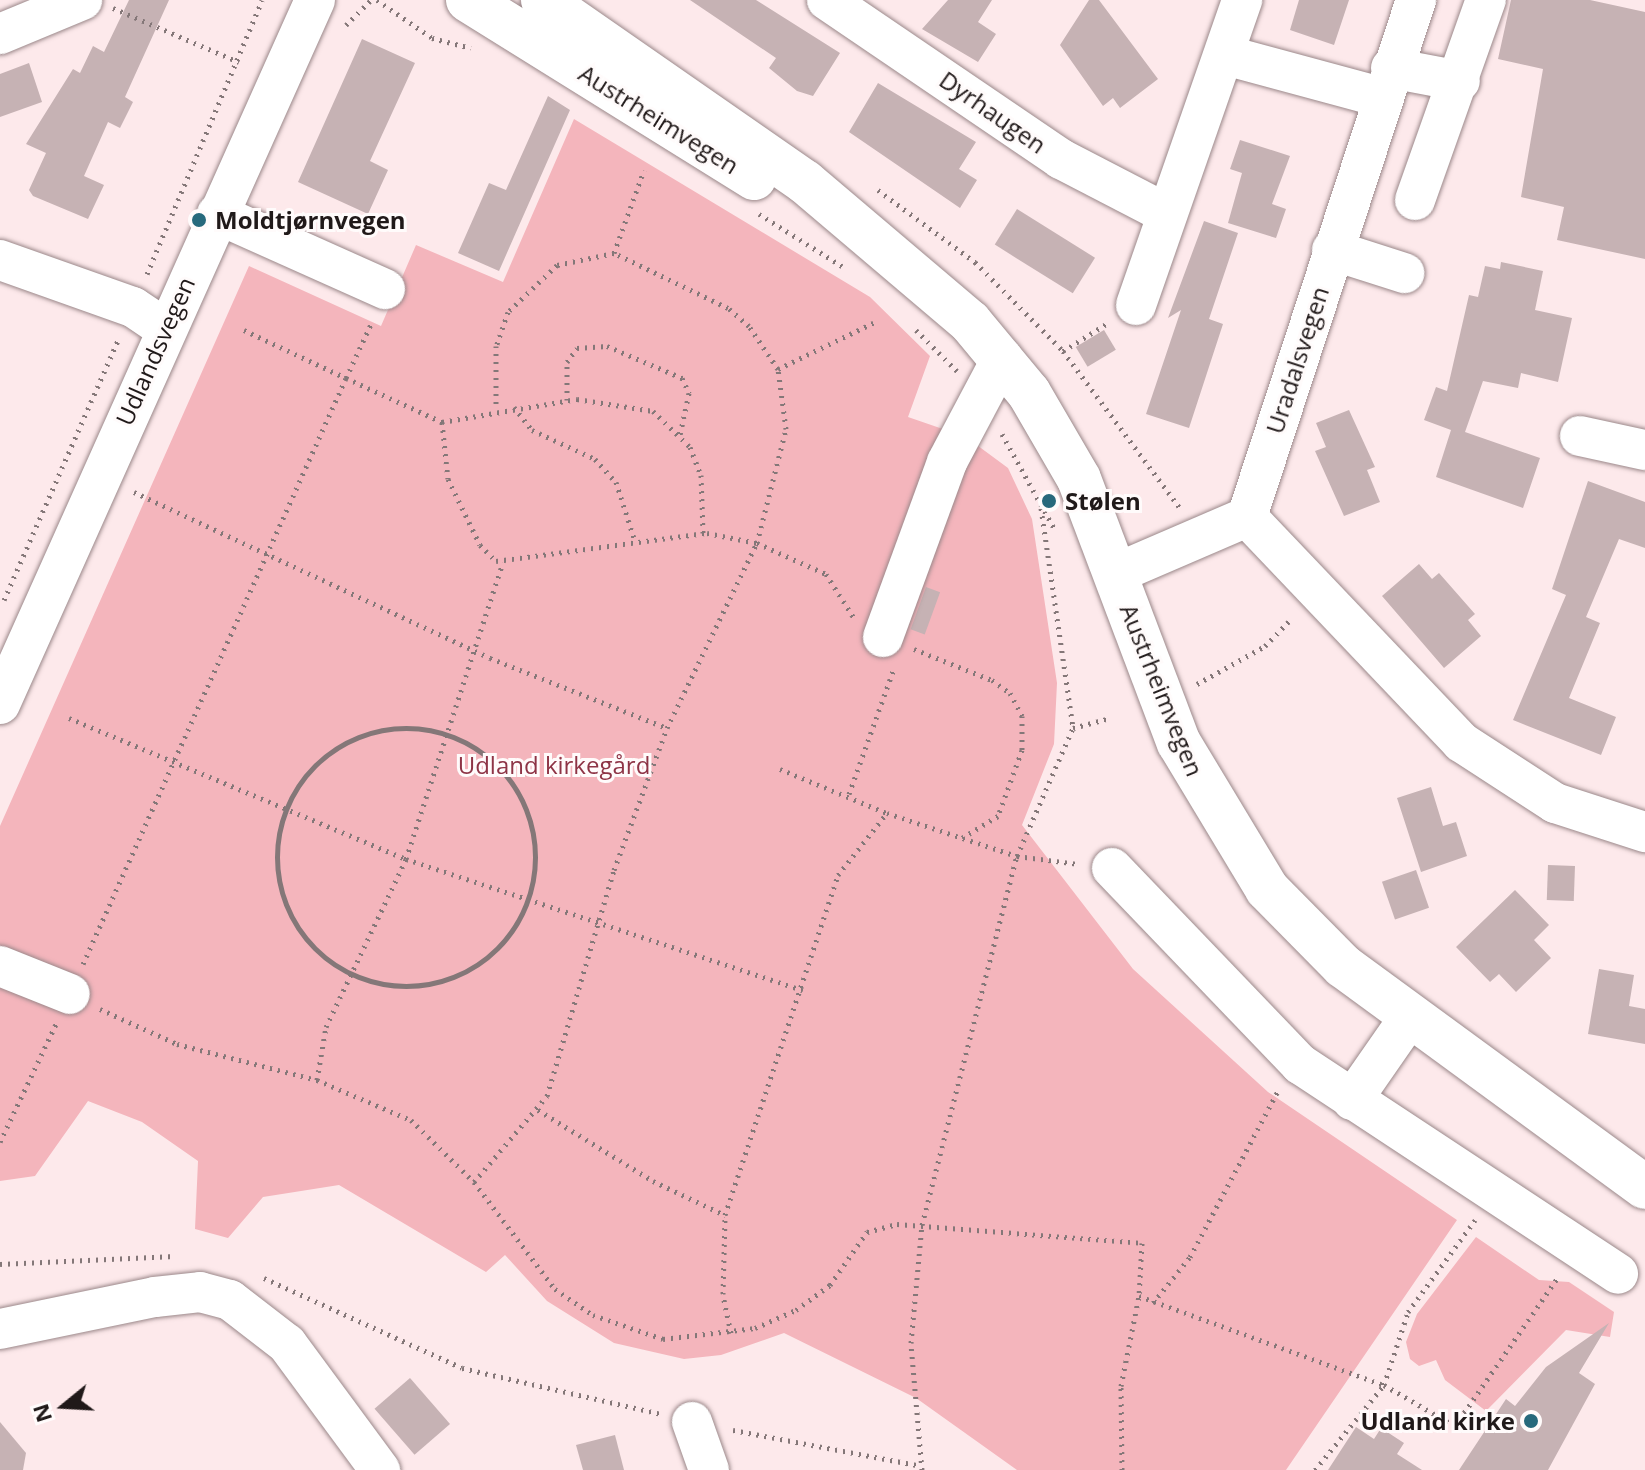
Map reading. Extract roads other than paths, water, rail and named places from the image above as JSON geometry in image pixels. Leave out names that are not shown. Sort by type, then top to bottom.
[{"type":"main road","name":"Austrheimvegen","points":[[468,0],[793,203],[850,250],[970,322],[991,376],[1079,479],[1179,743],[1245,860],[1317,942],[1409,1018],[1645,1187]]},
{"type":"main road","name":"Austrheimvegen","points":[[543,0],[805,182],[850,250]]},
{"type":"street","points":[[0,34],[81,0]]},
{"type":"street","name":"Udlandsvegen","points":[[0,704],[164,328],[315,0]]},
{"type":"street","name":"Dyrhaugen","points":[[827,0],[1061,159],[1165,213]]},
{"type":"street","points":[[1136,305],[1165,213],[1225,55],[1242,0]]},
{"type":"street","name":"Uradalsvegen","points":[[1247,517],[1386,82],[1416,0]]},
{"type":"street","points":[[1415,200],[1460,81],[1486,0]]},
{"type":"street","points":[[1225,55],[1386,82],[1460,81]]},
{"type":"street","points":[[217,214],[385,289]]},
{"type":"street","points":[[1332,250],[1404,273]]},
{"type":"street","points":[[0,260],[133,307],[164,328]]},
{"type":"street","points":[[892,641],[991,376]]},
{"type":"street","points":[[1580,436],[1645,450]]},
{"type":"street","points":[[1117,573],[1247,517],[1322,588],[1461,742],[1555,803],[1645,832]]},
{"type":"street","points":[[1112,868],[1300,1064],[1618,1274]]},
{"type":"street","points":[[0,966],[70,994]]},
{"type":"street","points":[[1352,1100],[1409,1018]]},
{"type":"street","points":[[0,1329],[155,1297],[200,1292],[230,1300],[287,1344],[380,1470]]},
{"type":"street","points":[[692,1422],[709,1470]]},
{"type":"place","name":"Moldtjørnvegen","points":[[199,220]]},
{"type":"place","name":"Stølen","points":[[1049,501]]},
{"type":"place","name":"Udland kirke","points":[[1531,1421]]},
{"type":"park label","name":"Udland kirkegård","points":[[554,765]]}]
